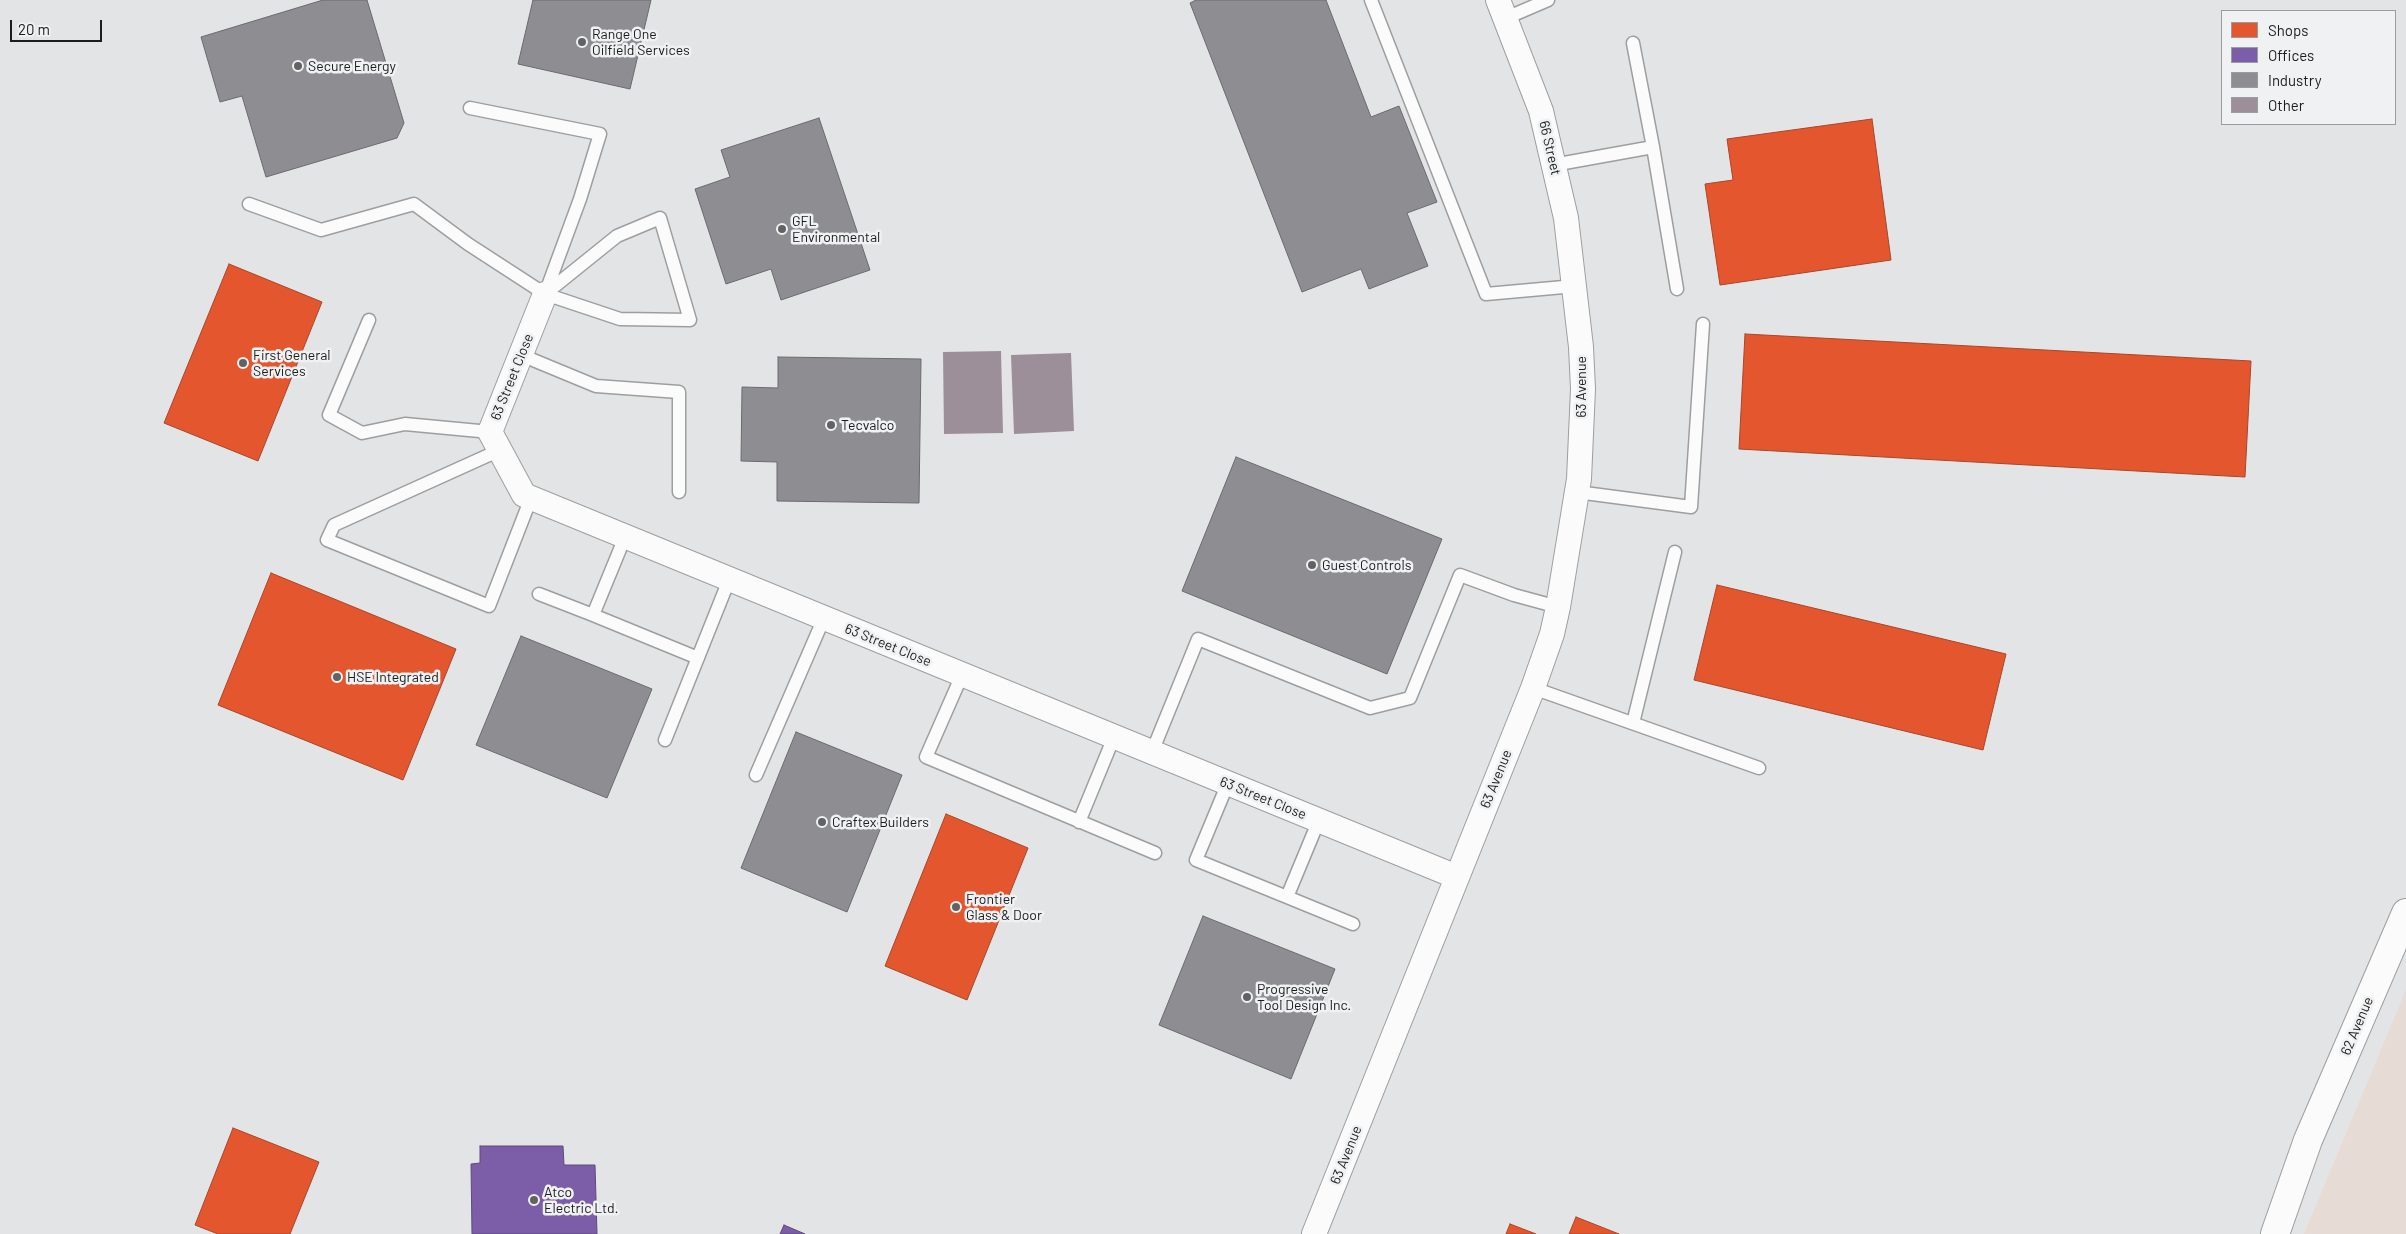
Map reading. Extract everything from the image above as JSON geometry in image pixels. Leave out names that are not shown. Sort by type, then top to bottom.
[{"type":"main road","name":"62 Avenue","points":[[2275,1234],[2308,1140],[2406,913]]},
{"type":"main road","name":"62 Avenue","points":[[2257,1234],[2308,1140]]},
{"type":"street","name":"66 Street","points":[[1502,9],[1541,111],[1566,218],[1576,294]]},
{"type":"street","name":"63 Street Close","points":[[545,294],[521,355],[495,441],[524,496],[1457,877]]},
{"type":"street","name":"63 Avenue","points":[[1314,1234],[1534,688],[1552,634],[1577,492],[1583,390],[1576,294]]},
{"type":"lane","points":[[1371,0],[1486,294],[1576,294]]},
{"type":"lane","points":[[1502,9],[1548,0]]},
{"type":"lane","points":[[1633,43],[1677,288]]},
{"type":"lane","points":[[470,108],[600,134],[580,199],[545,294]]},
{"type":"lane","points":[[1553,164],[1653,147]]},
{"type":"lane","points":[[249,204],[321,230],[414,204],[468,244],[545,294],[620,320],[690,320],[660,218],[617,236],[545,294]]},
{"type":"lane","points":[[368,320],[330,415],[362,433],[405,424],[495,441]]},
{"type":"lane","points":[[1577,492],[1692,507],[1703,324]]},
{"type":"lane","points":[[521,355],[596,386],[679,392],[679,492]]},
{"type":"lane","points":[[495,441],[334,525],[327,540],[489,606],[531,498]]},
{"type":"lane","points":[[593,616],[625,537]]},
{"type":"lane","points":[[1633,723],[1675,552]]},
{"type":"lane","points":[[1152,752],[1198,638],[1370,708],[1410,698],[1460,575],[1514,595],[1558,607]]},
{"type":"lane","points":[[665,740],[729,580]]},
{"type":"lane","points":[[539,594],[698,658]]},
{"type":"lane","points":[[756,775],[824,618]]},
{"type":"lane","points":[[962,675],[926,757],[1155,854]]},
{"type":"lane","points":[[1534,688],[1759,768]]},
{"type":"lane","points":[[1079,822],[1114,737]]},
{"type":"lane","points":[[1228,783],[1196,860],[1353,924]]},
{"type":"lane","points":[[1287,897],[1319,820]]},
{"type":"shaded area","points":[[2406,990],[2406,1234],[2304,1234]]},
{"type":"building: Shops","points":[[1872,119],[1891,260],[1720,285],[1705,184],[1733,180],[1727,139]]},
{"type":"building: Shops","name":"First General Services","points":[[229,264],[322,302],[258,461],[164,423]]},
{"type":"building: Shops","points":[[1745,334],[2251,361],[2245,477],[1739,449]]},
{"type":"building: Shops","name":"HSE Integrated","points":[[271,573],[456,649],[403,780],[218,705]]},
{"type":"building: Shops","points":[[1717,585],[2006,654],[1983,750],[1694,680]]},
{"type":"building: Shops","name":"Frontier Glass & Door","points":[[946,814],[1028,848],[967,1000],[885,966]]},
{"type":"building: Shops","points":[[233,1128],[319,1162],[290,1234],[218,1234],[195,1225]]},
{"type":"building: Shops","points":[[1576,1217],[1619,1234],[1569,1234]]},
{"type":"building: Shops","points":[[1510,1224],[1536,1234],[1506,1234]]},
{"type":"building: Offices","name":"Atco Electric Ltd.","points":[[480,1146],[563,1146],[564,1165],[595,1165],[597,1234],[472,1234],[471,1164],[480,1163]]},
{"type":"building: Offices","points":[[784,1225],[805,1234],[780,1234]]},
{"type":"building: Industry","name":"Secure Energy","points":[[323,0],[367,0],[404,123],[397,138],[266,177],[242,96],[220,102],[201,37]]},
{"type":"building: Industry","name":"Range One Oilfield Services","points":[[533,0],[651,0],[630,89],[518,64]]},
{"type":"building: Industry","points":[[1196,0],[1326,0],[1371,117],[1399,106],[1437,202],[1407,213],[1428,266],[1369,289],[1361,269],[1302,292],[1190,3]]},
{"type":"building: Industry","name":"GFL Environmental","points":[[819,118],[870,270],[781,300],[771,269],[726,284],[695,189],[730,177],[721,150]]},
{"type":"building: Industry","name":"Tecvalco","points":[[778,357],[921,359],[919,503],[777,501],[777,462],[741,461],[742,387],[778,388]]},
{"type":"building: Industry","name":"Guest Controls","points":[[1236,457],[1442,539],[1387,674],[1182,591]]},
{"type":"building: Industry","points":[[521,636],[652,689],[607,798],[476,745]]},
{"type":"building: Industry","name":"Craftex Builders","points":[[796,732],[902,775],[847,912],[741,868]]},
{"type":"building: Industry","name":"Progressive Tool Design Inc.","points":[[1203,916],[1335,969],[1291,1079],[1159,1025]]},
{"type":"building: Other","points":[[1001,351],[1003,433],[944,434],[943,352]]},
{"type":"building: Other","points":[[1071,353],[1074,431],[1014,434],[1011,355]]},
{"type":"place","name":"Range One Oilfield Services","points":[[582,42]]},
{"type":"place","name":"Secure Energy","points":[[298,66]]},
{"type":"place","name":"GFL Environmental","points":[[782,229]]},
{"type":"place","name":"First General Services","points":[[243,363]]},
{"type":"place","name":"Tecvalco","points":[[831,425]]},
{"type":"place","name":"Guest Controls","points":[[1312,565]]},
{"type":"place","name":"HSE Integrated","points":[[337,677]]},
{"type":"place","name":"Craftex Builders","points":[[822,822]]},
{"type":"place","name":"Frontier Glass & Door","points":[[956,907]]},
{"type":"place","name":"Progressive Tool Design Inc.","points":[[1247,997]]},
{"type":"place","name":"Atco Electric Ltd.","points":[[534,1200]]}]
